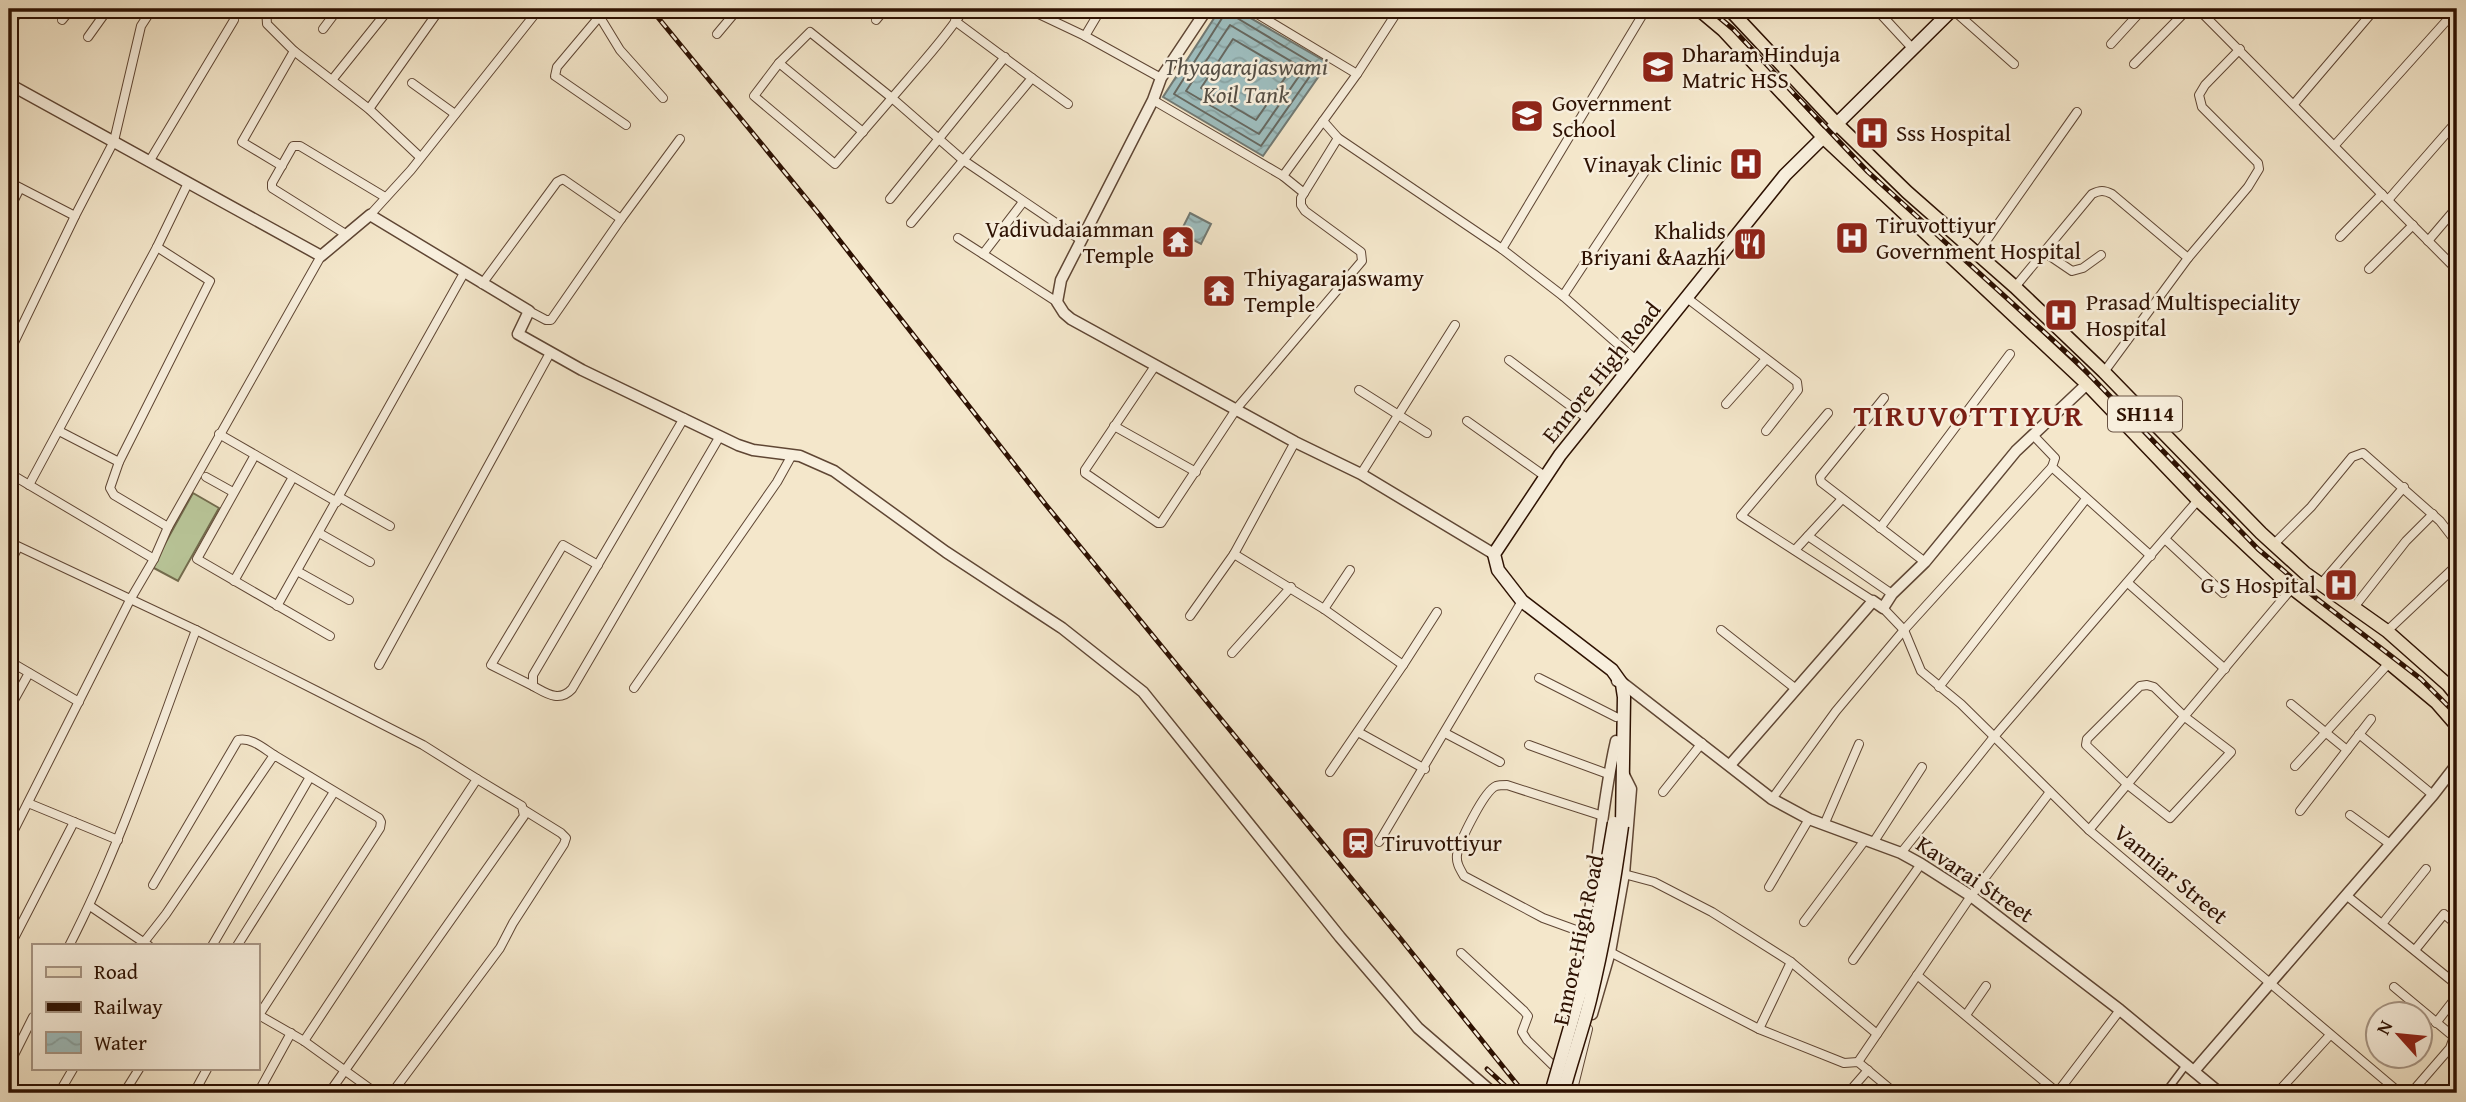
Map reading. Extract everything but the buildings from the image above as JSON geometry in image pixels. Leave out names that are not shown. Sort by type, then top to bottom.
[{"type":"main road","name":"SH114","points":[[1698,9],[1723,30],[1824,138],[2087,384],[2198,500],[2292,588],[2437,703],[2457,726]]},
{"type":"main road","name":"SH114","points":[[1729,9],[1838,125],[1907,192],[2015,287],[2104,372],[2277,547],[2320,585],[2355,606],[2387,631],[2457,695]]},
{"type":"main road","name":"Ennore High Road","points":[[1494,554],[1560,455],[1785,176],[1952,9]]},
{"type":"main road","points":[[2267,565],[2277,547]]},
{"type":"main road","points":[[1494,554],[1498,570],[1522,601],[1615,678]]},
{"type":"main road","name":"Ennore High Road","points":[[1569,1090],[1614,888],[1613,821],[1617,780],[1615,678]]},
{"type":"main road","name":"Ennore High Road","points":[[1551,1093],[1595,936],[1623,773],[1624,697],[1615,678]]},
{"type":"street","points":[[62,20],[71,9]]},
{"type":"street","points":[[88,37],[108,9]]},
{"type":"street","points":[[9,353],[114,141],[141,26],[150,12],[139,9]]},
{"type":"street","points":[[266,9],[267,24],[294,51],[369,109],[421,157]]},
{"type":"street","points":[[323,29],[338,9]]},
{"type":"street","points":[[332,80],[389,9]]},
{"type":"street","points":[[369,109],[440,9]]},
{"type":"street","points":[[9,839],[130,600],[154,559],[167,527],[321,256],[370,215],[421,157],[538,9]]},
{"type":"street","points":[[876,20],[885,9]]},
{"type":"street","points":[[964,9],[956,21],[892,97],[863,132],[835,164],[754,96],[779,63],[810,32],[892,97],[963,159],[1081,240]]},
{"type":"street","points":[[1028,9],[1085,36],[1161,78]]},
{"type":"street","points":[[1085,36],[1101,9]]},
{"type":"street","points":[[1058,302],[1061,280],[1153,100],[1161,78],[1207,9]]},
{"type":"street","points":[[1250,9],[1357,74]]},
{"type":"street","points":[[1283,176],[1357,74],[1399,9]]},
{"type":"street","points":[[1502,249],[1646,9]]},
{"type":"street","points":[[1876,9],[1913,49]]},
{"type":"street","points":[[1952,9],[2014,64]]},
{"type":"street","points":[[2111,44],[2143,9]]},
{"type":"street","points":[[2134,64],[2188,9]]},
{"type":"street","points":[[2198,9],[2457,270]]},
{"type":"street","points":[[2294,104],[2375,9]]},
{"type":"street","points":[[2335,145],[2457,9]]},
{"type":"street","points":[[717,34],[733,10]]},
{"type":"street","points":[[626,125],[555,76],[557,67],[597,13],[633,67],[663,97]]},
{"type":"street","points":[[149,162],[234,20]]},
{"type":"street","points":[[956,21],[1068,104]]},
{"type":"street","points":[[2104,372],[2188,258],[2248,187],[2259,169],[2258,163],[2200,102],[2199,95],[2205,85],[2240,50]]},
{"type":"street","points":[[282,166],[242,142],[294,51]]},
{"type":"street","points":[[890,199],[1005,57]]},
{"type":"street","points":[[779,63],[863,132]]},
{"type":"street","points":[[911,223],[1032,78]]},
{"type":"street","points":[[412,83],[454,114]]},
{"type":"street","points":[[9,84],[321,256]]},
{"type":"street","points":[[1153,100],[1283,176],[1304,193]]},
{"type":"street","points":[[1977,254],[2077,112]]},
{"type":"street","points":[[1323,121],[1338,138],[1502,249],[1563,296],[1637,361]]},
{"type":"street","points":[[2340,237],[2385,197],[2457,121]]},
{"type":"street","points":[[1155,366],[1085,470],[1085,474],[1158,523],[1164,521],[1237,408],[1363,258],[1361,252],[1305,212],[1301,205],[1304,193],[1338,138]]},
{"type":"street","points":[[370,215],[482,284],[549,321],[680,139]]},
{"type":"street","points":[[347,235],[272,188],[272,183],[293,146],[297,144],[385,197]]},
{"type":"street","points":[[1563,296],[1646,170]]},
{"type":"street","points":[[482,284],[559,180],[563,179],[621,219]]},
{"type":"street","points":[[9,182],[75,216]]},
{"type":"street","points":[[29,485],[157,247],[188,183]]},
{"type":"street","points":[[9,210],[20,188]]},
{"type":"street","points":[[2015,287],[2092,194],[2105,190],[2188,258]]},
{"type":"street","points":[[983,254],[1023,202]]},
{"type":"street","points":[[2428,240],[2457,207]]},
{"type":"street","points":[[2369,269],[2413,225]]},
{"type":"street","points":[[958,238],[1058,302],[1071,319],[1295,442],[1361,474],[1494,554]]},
{"type":"street","points":[[157,247],[210,281],[119,462],[110,488],[114,495],[167,527]]},
{"type":"street","points":[[2044,252],[2072,271],[2083,268],[2101,255]]},
{"type":"street","points":[[277,606],[464,273]]},
{"type":"street","points":[[1687,298],[1797,382],[1799,386],[1766,431]]},
{"type":"street","points":[[529,311],[518,334],[550,353],[720,436],[753,450],[812,460],[834,471],[946,552],[1062,628],[1143,692],[1340,937],[1410,1018],[1493,1093]]},
{"type":"street","points":[[1361,474],[1455,325]]},
{"type":"street","points":[[379,664],[550,353]]},
{"type":"street","points":[[1880,528],[2010,354]]},
{"type":"street","points":[[1726,404],[1766,359]]},
{"type":"street","points":[[1509,360],[1588,419]]},
{"type":"street","points":[[1730,765],[1796,690],[1878,605],[1925,562],[2016,451],[2087,384]]},
{"type":"street","points":[[1359,390],[1427,433]]},
{"type":"street","points":[[1884,398],[1820,477],[1821,482],[1925,562]]},
{"type":"street","points":[[1828,413],[1741,516],[1878,605],[1904,630]]},
{"type":"street","points":[[533,685],[533,675],[684,418]]},
{"type":"street","points":[[1467,421],[1546,477]]},
{"type":"street","points":[[1114,426],[1196,471]]},
{"type":"street","points":[[59,431],[119,462]]},
{"type":"street","points":[[219,434],[293,477],[390,526]]},
{"type":"street","points":[[1772,799],[1836,712],[1904,630],[2052,467],[2055,458],[2033,435]]},
{"type":"street","points":[[598,565],[563,545],[491,665],[551,696],[564,696],[572,689],[720,436]]},
{"type":"street","points":[[1190,616],[1234,554],[1295,442]]},
{"type":"street","points":[[2277,547],[2352,457],[2363,453],[2433,514],[2457,543]]},
{"type":"street","points":[[255,455],[197,558],[199,562],[330,636]]},
{"type":"street","points":[[635,688],[777,482],[792,455]]},
{"type":"street","points":[[2052,467],[2151,556]]},
{"type":"street","points":[[9,473],[154,559]]},
{"type":"street","points":[[205,477],[233,492]]},
{"type":"street","points":[[234,581],[293,477]]},
{"type":"street","points":[[2320,585],[2404,487]]},
{"type":"street","points":[[1795,550],[1842,499]]},
{"type":"street","points":[[1939,687],[2086,499]]},
{"type":"street","points":[[1901,853],[1993,738],[2198,500]]},
{"type":"street","points":[[2355,606],[2406,541],[2433,514]]},
{"type":"street","points":[[318,533],[370,562]]},
{"type":"street","points":[[1808,536],[1892,594]]},
{"type":"street","points":[[2165,539],[2223,593]]},
{"type":"street","points":[[9,542],[196,630],[423,745],[522,806],[566,838],[500,948],[392,1093]]},
{"type":"street","points":[[9,565],[18,547]]},
{"type":"street","points":[[1234,554],[1291,587],[1402,665]]},
{"type":"street","points":[[2387,631],[2457,565]]},
{"type":"street","points":[[297,570],[349,600]]},
{"type":"street","points":[[1324,609],[1350,570]]},
{"type":"street","points":[[2128,583],[2225,670]]},
{"type":"street","points":[[1232,653],[1291,587]]},
{"type":"street","points":[[2089,830],[2292,588]]},
{"type":"street","points":[[1379,842],[1522,601]]},
{"type":"street","points":[[1330,772],[1437,612]]},
{"type":"street","points":[[70,944],[90,906],[118,840],[196,630]]},
{"type":"street","points":[[1721,630],[1796,690]]},
{"type":"street","name":"Vanniar Street","points":[[1904,630],[1921,671],[1961,704],[2089,830],[2400,1093]]},
{"type":"street","points":[[9,661],[79,702]]},
{"type":"street","points":[[2295,766],[2389,663]]},
{"type":"street","points":[[9,709],[29,673]]},
{"type":"street","points":[[1539,678],[1616,717]]},
{"type":"street","name":"Kavarai Street","points":[[1615,678],[1772,799],[1809,819],[1901,853],[1972,896],[2120,1010],[2220,1093]]},
{"type":"street","points":[[2140,686],[2154,687],[2185,717],[2231,752],[2170,818],[2127,784],[2086,745],[2087,739],[2140,686]]},
{"type":"street","points":[[2291,704],[2347,750]]},
{"type":"street","points":[[2300,811],[2371,719]]},
{"type":"street","points":[[1358,732],[1424,769]]},
{"type":"street","points":[[1446,733],[1500,762]]},
{"type":"street","points":[[2359,734],[2433,795]]},
{"type":"street","points":[[153,885],[238,740],[243,738],[379,818],[380,828],[259,1012]]},
{"type":"street","points":[[1592,1016],[1572,1008],[1569,1002],[1580,969],[1613,821],[1608,774],[1616,741]]},
{"type":"street","points":[[1663,792],[1702,743]]},
{"type":"street","points":[[1824,825],[1859,744]]},
{"type":"street","points":[[1529,745],[1608,774]]},
{"type":"street","points":[[145,944],[274,755]]},
{"type":"street","points":[[2165,1093],[2270,984],[2457,764]]},
{"type":"street","points":[[1804,922],[1869,841],[1922,767]]},
{"type":"street","points":[[1569,1090],[1611,952],[1624,874],[1631,789],[1623,773]]},
{"type":"street","points":[[213,944],[310,777]]},
{"type":"street","points":[[304,1041],[477,779]]},
{"type":"street","points":[[1587,934],[1543,918],[1464,876],[1458,865],[1457,854],[1473,817],[1489,791],[1497,785],[1507,785],[1613,821]]},
{"type":"street","points":[[238,944],[334,792]]},
{"type":"street","points":[[1858,1062],[1972,896],[2050,792]]},
{"type":"street","points":[[28,803],[118,840]]},
{"type":"street","points":[[329,1093],[509,840],[524,816],[524,810]]},
{"type":"street","points":[[2350,815],[2390,844]]},
{"type":"street","points":[[1769,887],[1809,819]]},
{"type":"street","points":[[9,948],[74,822]]},
{"type":"street","points":[[1853,960],[1921,864]]},
{"type":"street","points":[[2382,924],[2426,869]]},
{"type":"street","points":[[1624,874],[1654,882],[1712,912],[1791,962],[1877,1034]]},
{"type":"street","points":[[2346,895],[2457,985]]},
{"type":"street","points":[[90,906],[143,944]]},
{"type":"street","points":[[2415,950],[2444,914],[2457,925]]},
{"type":"street","points":[[1611,952],[1759,1029],[1844,1062],[1858,1062],[1895,1093]]},
{"type":"street","points":[[1461,953],[1528,1016],[1522,1032],[1569,1090]]},
{"type":"street","points":[[1759,1029],[1791,962]]},
{"type":"street","points":[[1917,975],[2058,1093],[2120,1010]]},
{"type":"street","points":[[1966,1015],[1986,986]]},
{"type":"street","points":[[2394,987],[2454,1037],[2453,1045],[2412,1093]]},
{"type":"street","points":[[2436,1023],[2457,996]]},
{"type":"street","points":[[259,1015],[304,1041],[376,1093]]},
{"type":"street","points":[[9,1065],[32,1019]]},
{"type":"street","points":[[258,1093],[291,1033]]},
{"type":"street","points":[[2277,1093],[2330,1035]]},
{"type":"street","points":[[59,1093],[72,1070]]},
{"type":"street","points":[[124,1093],[138,1070]]},
{"type":"street","points":[[194,1093],[206,1070]]},
{"type":"street","points":[[1848,1093],[1868,1070]]},
{"type":"green space","points":[[193,493],[219,508],[178,581],[152,567]]},
{"type":"water","name":"Thyagarajaswami Koil Tank","points":[[1220,9],[1235,9],[1328,63],[1263,156],[1163,97]]},
{"type":"water","points":[[1190,213],[1211,224],[1201,244],[1180,233]]},
{"type":"railway","points":[[651,9],[819,214],[1046,505],[1524,1093]]},
{"type":"railway","points":[[1709,9],[1733,29],[1868,172],[2075,360],[2258,549],[2316,598],[2421,679],[2457,715]]},
{"type":"railway","points":[[1487,1069],[1513,1093]]},
{"type":"place","name":"Dharam Hinduja Matric HSS","points":[[1658,67]]},
{"type":"place","name":"Government School","points":[[1527,116]]},
{"type":"place","name":"Sss Hospital","points":[[1872,133]]},
{"type":"place","name":"Vinayak Clinic","points":[[1746,164]]},
{"type":"place","name":"Tiruvottiyur Government Hospital","points":[[1852,238]]},
{"type":"place","name":"Vadivudaiamman Temple","points":[[1178,242]]},
{"type":"place","name":"Khalids Briyani &Aazhi","points":[[1750,244]]},
{"type":"place","name":"Thiyagarajaswamy Temple","points":[[1219,291]]},
{"type":"place","name":"Prasad Multispeciality Hospital","points":[[2061,315]]},
{"type":"place","name":"G S Hospital","points":[[2341,585]]},
{"type":"place","name":"Tiruvottiyur","points":[[1358,843]]},
{"type":"district","name":"TIRUVOTTIYUR","points":[[1969,416]]}]
